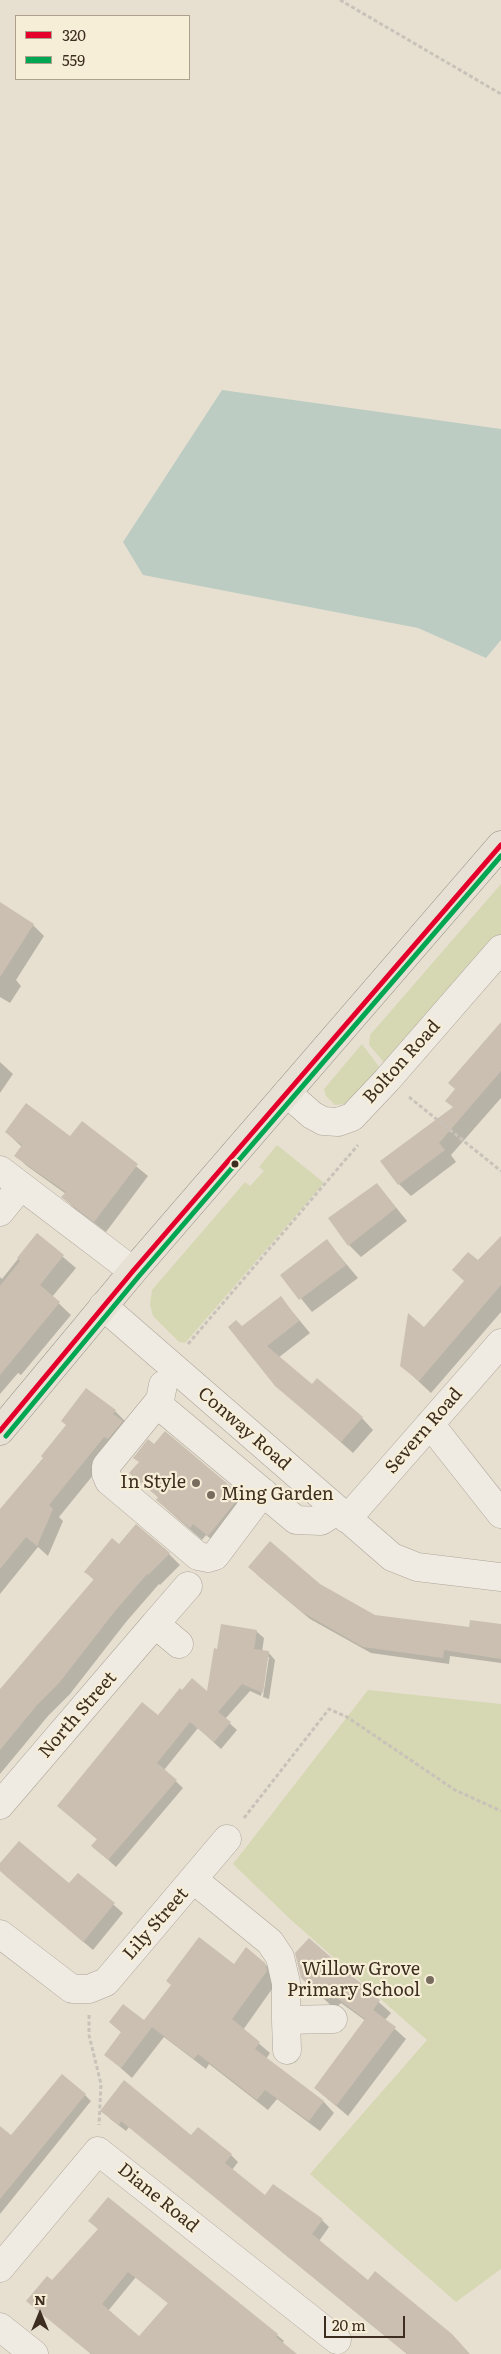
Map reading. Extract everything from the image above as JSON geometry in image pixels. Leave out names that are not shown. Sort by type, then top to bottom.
[{"type":"main road","points":[[0,1431],[103,1306],[501,845]]},
{"type":"street","name":"Bolton Road","points":[[287,1093],[312,1115],[323,1121],[338,1122],[352,1117],[387,1080],[501,949]]},
{"type":"street","points":[[0,1212],[11,1178],[133,1271]]},
{"type":"street","name":"Conway Road","points":[[103,1306],[392,1557],[417,1566],[501,1577]]},
{"type":"street","name":"Severn Road","points":[[342,1515],[430,1424],[501,1343]]},
{"type":"street","points":[[172,1367],[161,1387],[160,1400],[162,1408],[296,1520],[321,1521],[342,1515]]},
{"type":"street","points":[[160,1400],[106,1466],[106,1474],[109,1481],[198,1556],[208,1558],[215,1556],[263,1492]]},
{"type":"street","points":[[430,1424],[501,1514]]},
{"type":"street","name":"North Street","points":[[0,1805],[188,1586]]},
{"type":"street","points":[[156,1624],[178,1644]]},
{"type":"street","name":"Lily Street","points":[[81,1989],[106,1982],[228,1838]]},
{"type":"street","points":[[194,1880],[270,1942],[280,1957],[286,1983],[287,2050]]},
{"type":"street","points":[[0,1934],[81,1989]]},
{"type":"street","points":[[286,2020],[333,2019]]},
{"type":"street","points":[[0,2268],[98,2150]]},
{"type":"street","name":"Diane Road","points":[[98,2150],[339,2349]]},
{"type":"street","points":[[0,2327],[34,2354]]},
{"type":"path","points":[[340,0],[501,94]]},
{"type":"path","points":[[387,1080],[501,1171]]},
{"type":"path","points":[[172,1367],[359,1144]]},
{"type":"path","points":[[228,1838],[329,1709],[347,1717],[455,1790],[501,1811]]},
{"type":"path","points":[[81,1989],[101,2084],[98,2150]]},
{"type":"green space","points":[[501,884],[501,937],[389,1068],[369,1045],[370,1035]]},
{"type":"green space","points":[[362,1044],[383,1072],[353,1103],[335,1105],[326,1096],[324,1089]]},
{"type":"green space","points":[[277,1145],[323,1182],[323,1184],[185,1343],[179,1342],[153,1316],[150,1305],[152,1290],[245,1182],[250,1186],[264,1171],[259,1167]]},
{"type":"green space","name":"Willow Grove Primary School","points":[[368,1690],[501,1704],[501,2269],[456,2302],[310,2174],[427,2040],[290,1919],[233,1864]]},
{"type":"shaded area","points":[[222,390],[501,429],[501,640],[486,658],[418,628],[143,575],[123,542]]},
{"type":"building","points":[[0,902],[34,924],[0,977]]},
{"type":"building","points":[[501,1022],[501,1071],[439,1143],[445,1150],[398,1185],[380,1161],[453,1107],[445,1101],[455,1089],[448,1083]]},
{"type":"building","points":[[26,1103],[70,1136],[82,1121],[138,1164],[94,1222],[61,1197],[66,1192],[14,1156],[22,1145],[5,1132]]},
{"type":"building","points":[[377,1183],[396,1208],[348,1246],[328,1218]]},
{"type":"building","points":[[37,1233],[64,1255],[40,1285],[60,1302],[0,1375],[0,1286],[20,1261],[17,1258]]},
{"type":"building","points":[[501,1236],[501,1285],[419,1381],[400,1366],[408,1313],[424,1327],[464,1281],[452,1270],[468,1252],[478,1260]]},
{"type":"building","points":[[327,1239],[346,1265],[299,1300],[280,1275]]},
{"type":"building","points":[[281,1296],[299,1321],[267,1346],[312,1384],[317,1378],[363,1417],[341,1442],[275,1386],[228,1327],[236,1320],[242,1326]]},
{"type":"building","points":[[86,1388],[116,1410],[113,1414],[123,1421],[108,1439],[104,1437],[49,1505],[53,1509],[37,1546],[26,1537],[0,1569],[0,1509],[43,1458],[41,1456],[66,1425],[61,1421]]},
{"type":"building","points":[[165,1431],[241,1495],[208,1536],[193,1524],[190,1528],[156,1500],[158,1497],[129,1473],[139,1462],[133,1458],[148,1439],[154,1444]]},
{"type":"building","points":[[136,1524],[170,1553],[147,1574],[115,1611],[59,1683],[37,1705],[0,1750],[0,1689],[94,1579],[84,1572],[112,1538],[119,1544]]},
{"type":"building","points":[[270,1541],[320,1584],[375,1615],[469,1627],[470,1620],[501,1624],[501,1659],[444,1650],[443,1658],[363,1647],[302,1612],[248,1567]]},
{"type":"building","points":[[221,1624],[257,1630],[254,1649],[269,1651],[263,1693],[242,1684],[218,1712],[231,1722],[214,1742],[190,1722],[157,1763],[177,1780],[108,1860],[91,1846],[97,1839],[57,1806],[142,1702],[158,1715],[180,1688],[182,1690],[192,1678],[207,1691],[214,1648],[217,1649]]},
{"type":"building","points":[[19,1841],[69,1883],[78,1873],[115,1903],[83,1942],[0,1871],[0,1863]]},
{"type":"building","points":[[199,1937],[234,1964],[246,1947],[265,1963],[267,1971],[232,2019],[260,2042],[255,2049],[324,2101],[309,2121],[265,2090],[257,2100],[198,2054],[194,2059],[152,2027],[121,2068],[104,2055],[121,2032],[109,2022],[123,2004],[144,2020],[171,1985],[166,1981]]},
{"type":"building","points":[[309,1938],[380,2000],[373,2010],[396,2027],[336,2106],[314,2088],[365,2019],[329,1992],[323,1999],[301,1978],[295,1953]]},
{"type":"building","points":[[62,2074],[86,2094],[0,2199],[0,2126],[11,2135]]},
{"type":"building","points":[[124,2080],[191,2135],[198,2127],[232,2154],[225,2163],[265,2195],[273,2184],[323,2219],[312,2234],[368,2280],[375,2271],[452,2334],[470,2354],[407,2354],[121,2121],[119,2125],[100,2111]]},
{"type":"building","points":[[108,2197],[278,2334],[276,2337],[297,2354],[92,2354],[26,2301],[47,2276],[52,2280],[98,2229],[88,2221]],"holes":[[[128,2272],[168,2303],[139,2336],[102,2304]]]},
{"type":"transit line","name":"320","points":[[0,1431],[133,1271],[501,845]]},
{"type":"transit line","name":"559","points":[[6,1436],[139,1276],[501,856]]},
{"type":"place","name":"In Style","points":[[196,1483]]},
{"type":"place","name":"Ming Garden","points":[[211,1495]]},
{"type":"place","name":"Willow Grove Primary School","points":[[430,1980]]}]
